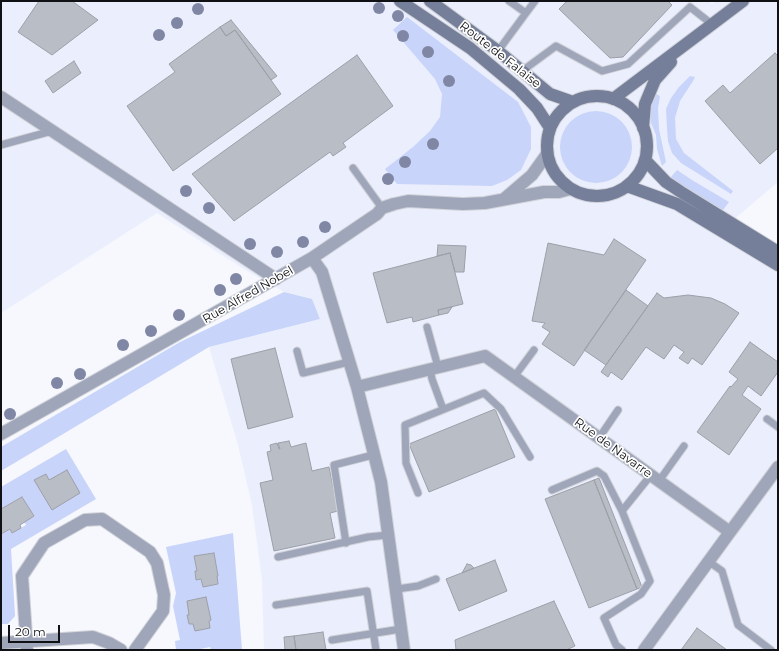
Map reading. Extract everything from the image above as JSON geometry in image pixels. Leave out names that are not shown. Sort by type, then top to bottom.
[{"type":"main road","name":"Route de Falaise","points":[[400,1],[470,48],[519,89],[537,108],[550,128]]},
{"type":"main road","name":"Route de Falaise","points":[[430,1],[498,51],[550,94],[573,102]]},
{"type":"main road","points":[[614,99],[743,1]]},
{"type":"main road","points":[[644,128],[636,116],[626,106],[614,99],[600,96],[586,97],[573,102],[563,109],[555,118],[550,128],[547,141],[547,154],[551,168],[559,180],[570,189],[584,195],[599,196],[614,193],[627,186],[638,174],[645,160],[647,149],[644,128],[645,104],[655,80],[685,46]]},
{"type":"main road","points":[[645,160],[666,182],[778,252]]},
{"type":"main road","points":[[627,186],[677,204],[778,265]]},
{"type":"street","points":[[1,97],[276,279]]},
{"type":"street","points":[[503,200],[532,175],[547,154]]},
{"type":"street","name":"Rue Alfred Nobel","points":[[1,434],[312,258],[377,214],[382,208],[408,201],[463,204],[485,203],[544,192],[558,192],[570,189]]},
{"type":"street","points":[[312,258],[322,272],[357,387],[381,482],[404,650]]},
{"type":"street","name":"Rue de Navarre","points":[[357,387],[485,356],[730,532]]},
{"type":"street","points":[[644,650],[778,467]]},
{"type":"street","points":[[27,646],[22,576],[44,544],[85,520],[102,519],[150,552],[157,563],[164,595],[163,611],[135,650]]},
{"type":"street","points":[[1,643],[27,646],[92,637],[109,643],[121,650]]},
{"type":"lane","points":[[509,1],[526,13]]},
{"type":"lane","points":[[498,51],[535,1]]},
{"type":"lane","points":[[522,71],[556,46],[602,71],[628,64],[690,7],[713,25]]},
{"type":"lane","points":[[1,145],[52,131]]},
{"type":"lane","points":[[353,168],[382,208]]},
{"type":"lane","points":[[428,327],[434,368],[432,379],[443,409]]},
{"type":"lane","points":[[514,377],[534,350]]},
{"type":"lane","points":[[297,351],[303,372],[349,362]]},
{"type":"lane","points":[[418,493],[406,463],[405,425],[484,393],[501,409],[530,457]]},
{"type":"lane","points":[[599,438],[618,410]]},
{"type":"lane","points":[[767,419],[778,427]]},
{"type":"lane","points":[[622,511],[684,446]]},
{"type":"lane","points":[[346,543],[334,464],[373,455]]},
{"type":"lane","points":[[552,490],[597,471],[604,476],[622,511],[650,581],[641,594],[604,618],[616,645],[622,650]]},
{"type":"lane","points":[[278,558],[368,537],[388,535]]},
{"type":"lane","points":[[708,561],[722,571],[738,625],[771,650]]},
{"type":"lane","points":[[396,589],[418,586],[436,579]]},
{"type":"lane","points":[[276,605],[367,591],[376,650]]},
{"type":"lane","points":[[332,640],[402,629]]},
{"type":"shaded area","points":[[1,1],[708,1],[712,4],[715,1],[778,1],[778,182],[725,227],[778,263],[778,650],[264,650],[262,580],[252,505],[238,445],[209,347],[320,319],[312,299],[284,292],[242,268],[157,213],[1,313]]},
{"type":"shaded area","points":[[407,17],[518,102],[531,127],[531,149],[521,170],[507,180],[492,186],[397,184],[385,169],[413,147],[430,131],[440,117],[442,94],[435,79],[393,30]]},
{"type":"shaded area","points":[[690,76],[695,77],[680,101],[675,118],[676,139],[684,153],[733,191],[731,194],[681,163],[672,153],[668,141],[666,109],[671,98],[679,87]]},
{"type":"shaded area","points":[[654,93],[660,96],[658,108],[659,129],[666,162],[662,166],[657,149],[656,135],[651,123],[650,106]]},
{"type":"shaded area","points":[[589,111],[603,111],[610,113],[622,121],[630,133],[632,147],[630,161],[622,173],[610,181],[603,183],[589,183],[582,181],[570,173],[562,161],[560,154],[560,140],[562,133],[570,121],[582,113]]},
{"type":"shaded area","points":[[677,170],[729,202],[723,210],[684,187],[671,177]]},
{"type":"shaded area","points":[[284,292],[312,299],[320,319],[209,347],[1,471],[1,447],[180,342]]},
{"type":"shaded area","points":[[66,449],[96,499],[11,549],[15,616],[8,624],[1,624],[1,534],[10,529],[12,533],[26,525],[24,522],[33,516],[22,497],[1,509],[1,487]]},
{"type":"shaded area","points":[[233,533],[242,650],[211,650],[210,647],[195,650],[176,650],[175,641],[180,640],[173,606],[176,593],[166,547]],"holes":[[[214,553],[218,584],[203,587],[201,579],[196,580],[195,571],[197,571],[194,557]]]},
{"type":"building","points":[[39,1],[72,1],[98,20],[52,55],[18,32]]},
{"type":"building","points":[[567,1],[668,1],[672,5],[623,57],[610,58],[559,9]]},
{"type":"building","points":[[231,20],[277,76],[271,80],[235,30],[226,36],[220,27]]},
{"type":"building","points":[[220,27],[226,36],[235,30],[281,94],[173,171],[127,106],[175,72],[169,64]]},
{"type":"building","points":[[775,53],[778,56],[778,148],[760,164],[705,101],[723,85],[730,93]]},
{"type":"building","points":[[357,55],[393,106],[343,143],[346,147],[333,156],[330,152],[234,221],[192,174]]},
{"type":"building","points":[[74,61],[81,73],[53,93],[45,81]]},
{"type":"building","points":[[614,239],[646,260],[574,366],[542,344],[550,332],[542,327],[545,323],[532,321],[548,243],[604,255]]},
{"type":"building","points":[[438,245],[466,246],[464,272],[455,272],[450,253],[437,256]]},
{"type":"building","points":[[450,253],[463,304],[438,310],[439,315],[413,322],[412,317],[387,323],[373,273]]},
{"type":"building","points":[[626,290],[648,306],[606,365],[584,350]]},
{"type":"building","points":[[657,293],[664,298],[688,295],[711,298],[725,304],[739,313],[702,365],[692,358],[688,364],[679,358],[684,352],[674,345],[664,359],[646,347],[622,380],[611,372],[608,377],[601,372]]},
{"type":"building","points":[[452,307],[448,313],[439,315],[438,310]]},
{"type":"building","points":[[750,342],[778,362],[778,372],[761,396],[748,386],[742,395],[761,409],[729,455],[697,432],[730,386],[731,387],[738,379],[729,372]]},
{"type":"building","points":[[275,348],[293,417],[248,429],[231,359]]},
{"type":"building","points":[[495,409],[515,457],[429,492],[409,444]]},
{"type":"building","points":[[289,441],[291,447],[306,443],[312,471],[329,467],[338,511],[330,513],[335,538],[274,551],[260,483],[273,480],[267,452],[271,451],[270,445],[277,443],[280,449],[278,443]]},
{"type":"building","points":[[67,470],[80,493],[52,510],[34,480],[46,474],[49,480]]},
{"type":"building","points":[[599,478],[642,587],[637,589],[594,480]]},
{"type":"building","points":[[594,480],[637,589],[589,608],[545,499]]},
{"type":"building","points":[[22,497],[34,516],[20,525],[21,528],[12,533],[10,529],[1,534],[1,509]]},
{"type":"building","points":[[214,553],[218,584],[203,587],[201,579],[196,580],[195,571],[197,571],[194,556]]},
{"type":"building","points":[[495,560],[507,591],[459,611],[446,579]]},
{"type":"building","points":[[467,564],[474,568],[462,573]]},
{"type":"building","points":[[206,597],[211,620],[209,621],[210,628],[195,631],[193,624],[189,624],[187,615],[189,615],[187,601]]},
{"type":"building","points":[[554,601],[575,646],[566,650],[456,650],[455,640]]},
{"type":"building","points":[[697,628],[727,650],[681,650]]},
{"type":"building","points":[[323,632],[326,650],[296,650],[294,636]]},
{"type":"building","points":[[294,636],[296,650],[285,650],[284,637]]}]
